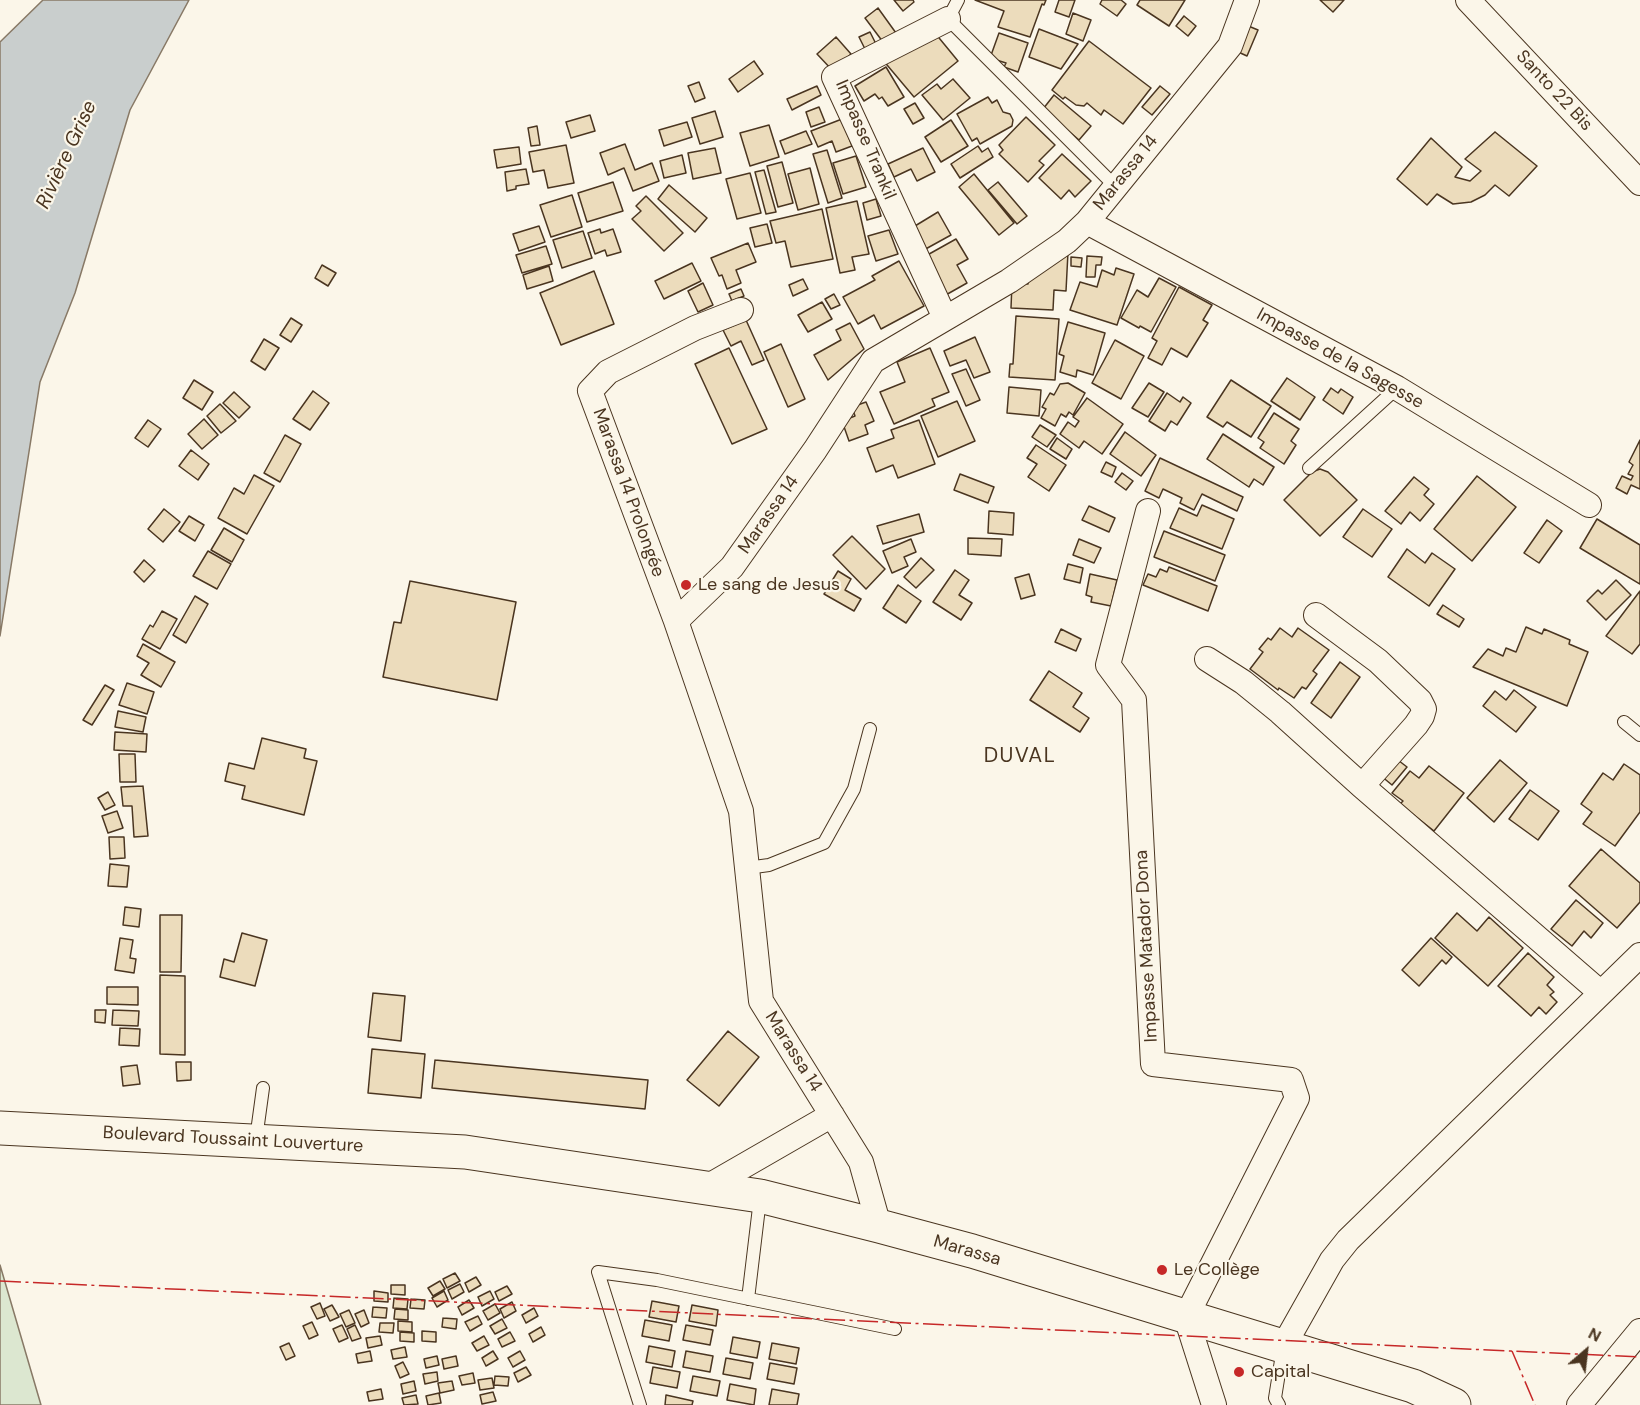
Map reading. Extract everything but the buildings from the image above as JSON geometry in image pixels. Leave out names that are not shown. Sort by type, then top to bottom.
[{"type":"main road","name":"Boulevard Toussaint Louverture","points":[[0,1128],[465,1152]]},
{"type":"main road","name":"Marassa","points":[[465,1152],[760,1196],[879,1226],[972,1251],[1413,1386],[1454,1405]]},
{"type":"street","name":"Marassa 14","points":[[879,1226],[861,1162],[761,1001],[741,811],[676,621],[732,567],[815,450],[873,361],[1018,274],[1067,242],[1087,222],[1230,46],[1247,0]]},
{"type":"street","name":"Santo 22 Bis","points":[[1468,0],[1640,183]]},
{"type":"street","name":"Impasse Trankil","points":[[945,318],[834,76],[953,9]]},
{"type":"street","name":"Impasse de la Sagesse","points":[[1087,222],[1397,388],[1589,506]]},
{"type":"street","name":"Marassa 14 Prolongée","points":[[676,621],[590,391],[608,372],[695,328],[741,310]]},
{"type":"street","name":"Impasse Matador Dona","points":[[1148,511],[1108,665],[1134,700],[1153,1064],[1291,1080],[1297,1098],[1186,1317]]},
{"type":"street","points":[[1316,615],[1377,661],[1420,701],[1424,709],[1416,725],[1362,786]]},
{"type":"street","points":[[1207,659],[1243,682],[1271,704],[1601,993]]},
{"type":"street","points":[[1283,1347],[1332,1260],[1348,1240],[1640,955]]},
{"type":"street","points":[[707,1187],[832,1115]]},
{"type":"street","points":[[1186,1317],[1214,1405]]},
{"type":"street","points":[[1579,1405],[1640,1331]]},
{"type":"lane","points":[[953,9],[1115,186]]},
{"type":"lane","points":[[1310,468],[1397,388]]},
{"type":"lane","points":[[1624,722],[1640,735]]},
{"type":"lane","points":[[747,868],[769,865],[824,843],[854,789],[870,729]]},
{"type":"lane","points":[[256,1140],[263,1088]]},
{"type":"lane","points":[[748,1299],[760,1196]]},
{"type":"lane","points":[[640,1405],[598,1272],[657,1280],[895,1329]]},
{"type":"lane","points":[[1279,1405],[1275,1398],[1283,1347]]},
{"type":"green space","points":[[0,1265],[41,1405],[0,1405]]},
{"type":"water","name":"Rivière Grise","points":[[43,0],[189,0],[130,110],[75,293],[40,382],[0,636],[0,42]]},
{"type":"power","points":[[0,1281],[1640,1357]]},
{"type":"power","points":[[1512,1351],[1535,1405]]},
{"type":"place","name":"Le sang de Jesus","points":[[686,585]]},
{"type":"place","name":"Le Collège","points":[[1162,1270]]},
{"type":"place","name":"Capital","points":[[1239,1372]]},
{"type":"district","name":"DUVAL","points":[[1020,756]]}]
